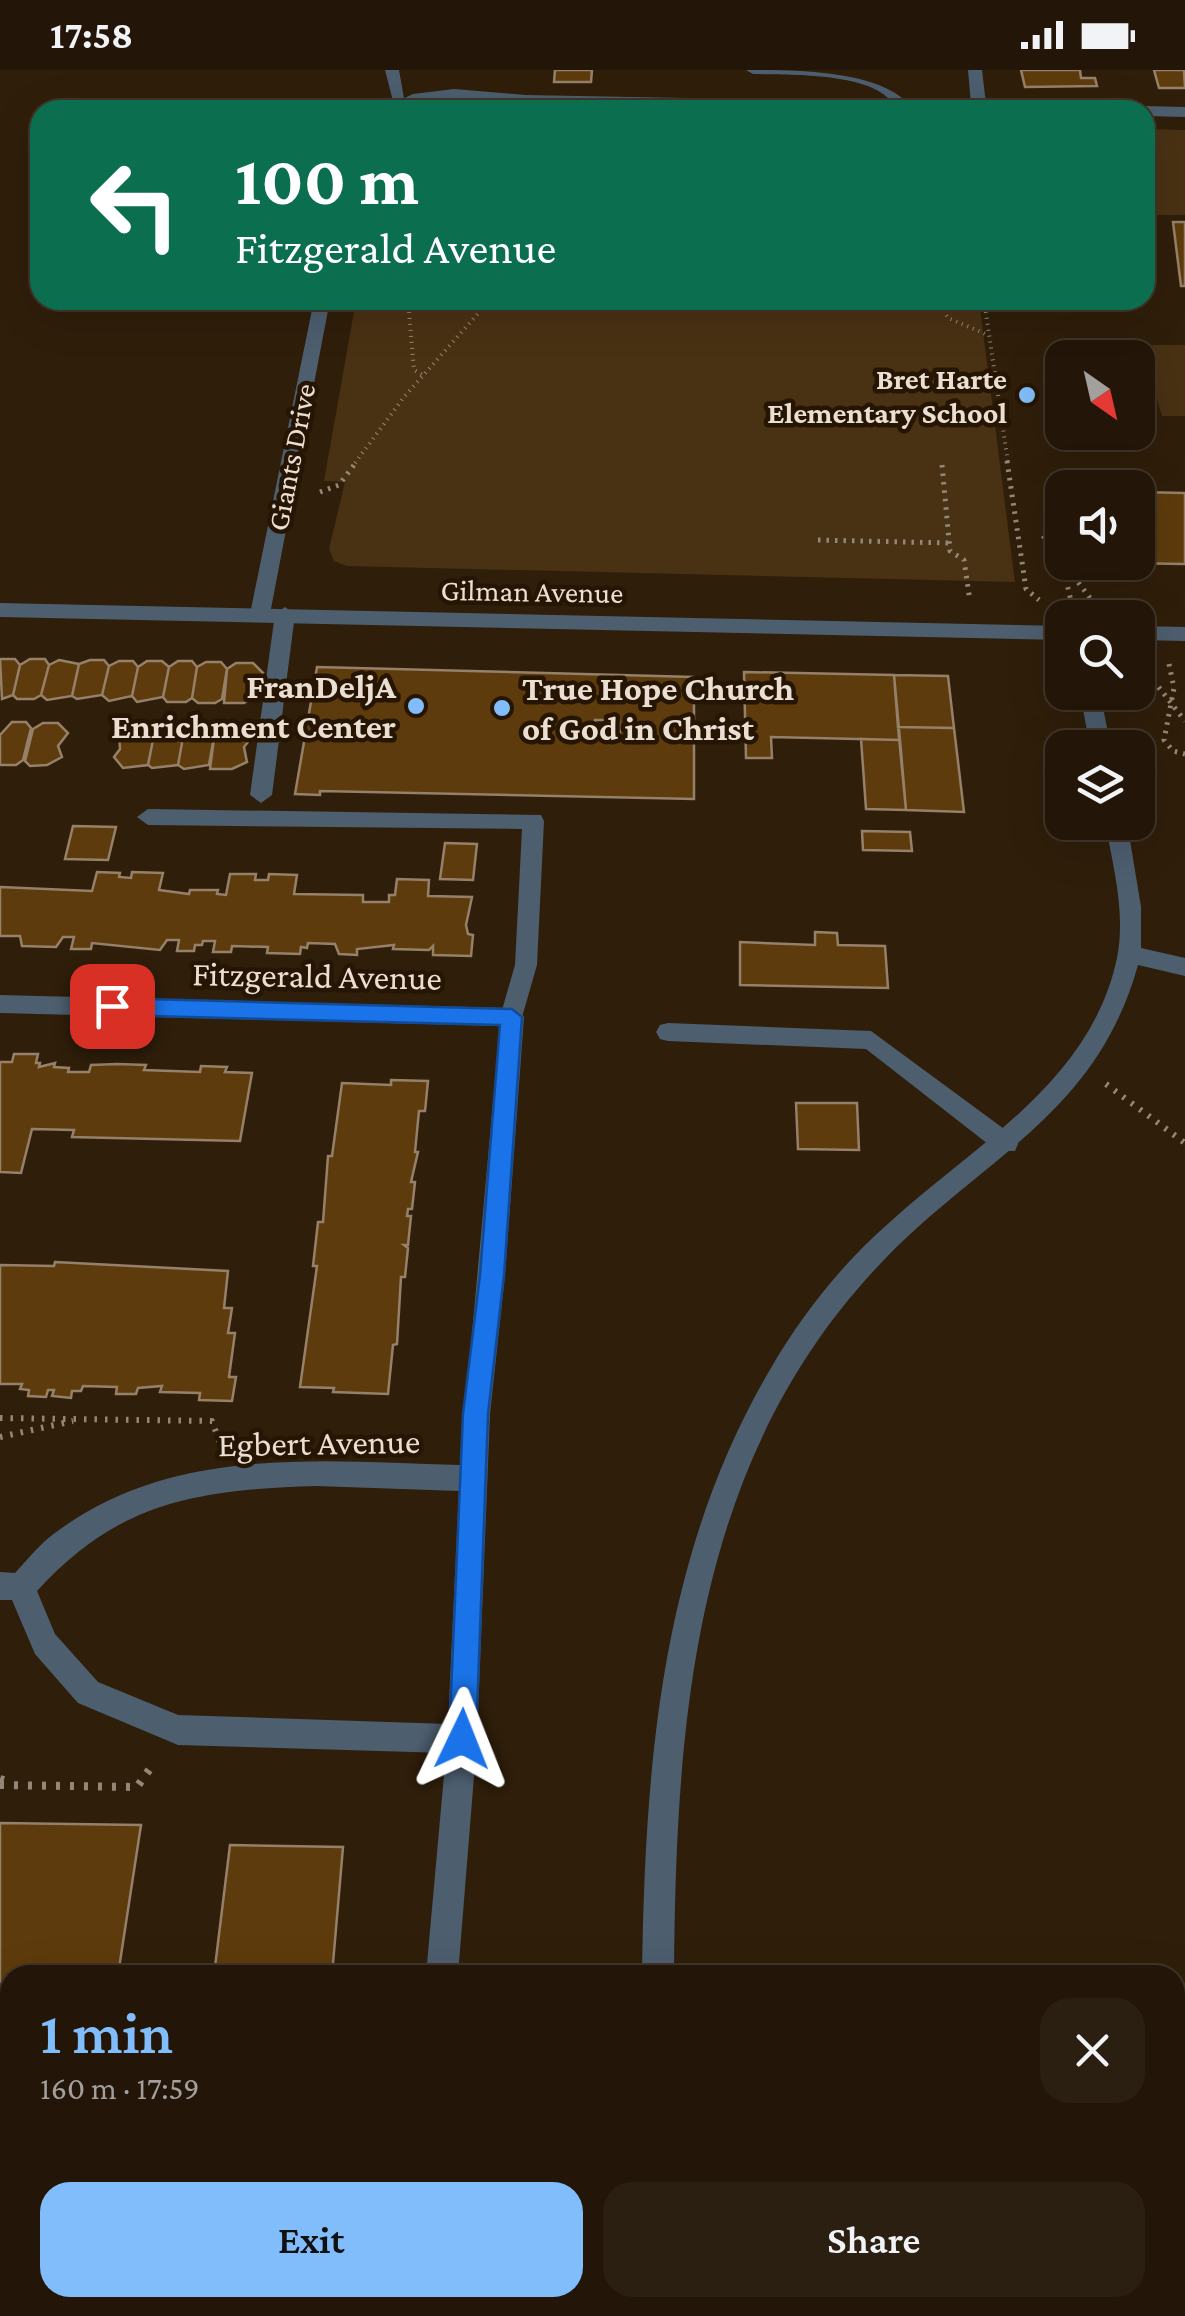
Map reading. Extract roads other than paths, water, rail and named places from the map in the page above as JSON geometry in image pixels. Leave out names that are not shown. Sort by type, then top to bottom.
[{"type":"street","points":[[392,70],[393,100]]},
{"type":"street","points":[[753,70],[854,77],[891,90],[898,100]]},
{"type":"street","points":[[975,70],[978,100]]},
{"type":"street","points":[[423,100],[458,94],[526,100]]},
{"type":"street","points":[[1155,112],[1185,112]]},
{"type":"street","name":"Giants Drive","points":[[260,614],[320,310]]},
{"type":"street","name":"Gilman Avenue","points":[[0,610],[1045,633]]},
{"type":"street","points":[[261,796],[284,614]]},
{"type":"street","points":[[1155,634],[1185,634]]},
{"type":"street","points":[[148,817],[533,822],[526,965],[512,1017],[472,1478],[462,1739],[443,1965]]},
{"type":"street","points":[[658,1965],[659,1866],[676,1656],[696,1569],[728,1483],[767,1399],[818,1322],[869,1259],[915,1214],[1006,1144],[1079,1070],[1118,994],[1129,954],[1127,894],[1119,840]]},
{"type":"street","points":[[1129,954],[1185,967]]},
{"type":"street","name":"Fitzgerald Avenue","points":[[0,1004],[512,1017]]},
{"type":"street","points":[[668,1032],[871,1040],[1006,1144]]},
{"type":"street","name":"Egbert Avenue","points":[[462,1739],[178,1730],[88,1693],[45,1644],[11,1587],[70,1538],[138,1500],[232,1475],[472,1478]]},
{"type":"place","name":"Bret Harte Elementary School","points":[[1027,395]]},
{"type":"place","name":"FranDeljA Enrichment Center","points":[[416,706]]},
{"type":"place","name":"True Hope Church of God in Christ","points":[[502,708]]}]
